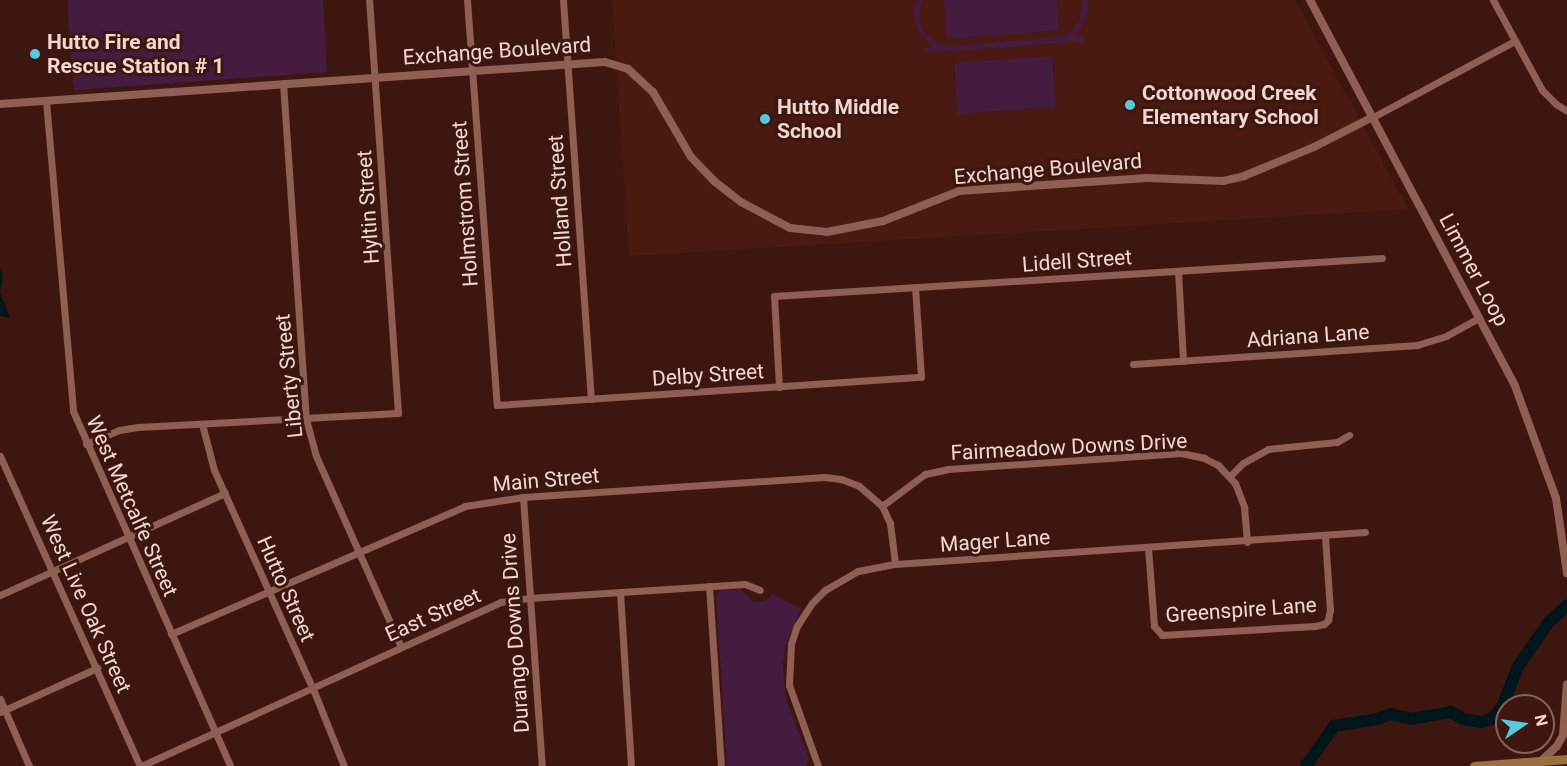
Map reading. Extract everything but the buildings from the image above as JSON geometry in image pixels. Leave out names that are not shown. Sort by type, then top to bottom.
[{"type":"main road","points":[[1474,766],[1544,764],[1567,759]]},
{"type":"street","name":"Hyltin Street","points":[[306,419],[398,413],[369,0]]},
{"type":"street","name":"Holmstrom Street","points":[[467,0],[497,405]]},
{"type":"street","name":"Holland Street","points":[[563,0],[591,399]]},
{"type":"street","name":"Limmer Loop","points":[[1310,0],[1527,413],[1556,498],[1567,573]]},
{"type":"street","points":[[1493,0],[1542,90],[1567,111]]},
{"type":"street","points":[[1372,117],[1515,41]]},
{"type":"street","name":"Exchange Boulevard","points":[[0,104],[605,62],[627,69],[653,92],[691,157],[714,181],[741,202],[790,228],[827,232],[883,221],[958,191],[1147,178],[1223,181],[1244,176],[1314,147],[1372,117]]},
{"type":"street","name":"Liberty Street","points":[[283,83],[306,419],[316,456],[401,646]]},
{"type":"street","name":"West Metcalfe Street","points":[[46,101],[70,396],[75,418],[230,766]]},
{"type":"street","name":"Lidell Street","points":[[779,387],[774,296],[1382,258]]},
{"type":"street","points":[[1178,271],[1183,361]]},
{"type":"street","name":"Delby Street","points":[[497,405],[921,377],[915,287]]},
{"type":"street","name":"Adriana Lane","points":[[1133,364],[1417,345],[1446,336],[1479,318]]},
{"type":"street","points":[[86,444],[119,430],[138,427],[306,419]]},
{"type":"street","name":"Hutto Street","points":[[202,424],[209,458],[313,688],[344,766]]},
{"type":"street","points":[[1247,542],[1244,507],[1230,476],[1243,463],[1268,449],[1337,442],[1349,435]]},
{"type":"street","name":"Fairmeadow Downs Drive","points":[[882,506],[925,474],[970,467],[1181,453],[1204,458],[1230,476]]},
{"type":"street","name":"West Live Oak Street","points":[[0,456],[140,766]]},
{"type":"street","name":"Main Street","points":[[171,634],[465,506],[522,497],[824,477],[850,481],[869,493],[882,506]]},
{"type":"street","points":[[0,595],[225,493]]},
{"type":"street","name":"Durango Downs Drive","points":[[522,497],[542,766]]},
{"type":"street","points":[[882,506],[890,523],[895,564]]},
{"type":"street","name":"Mager Lane","points":[[818,766],[789,685],[790,656],[797,626],[819,596],[842,578],[875,565],[1247,542],[1365,532]]},
{"type":"street","name":"Greenspire Lane","points":[[1148,548],[1154,626],[1162,635],[1315,626],[1324,624],[1328,620],[1330,610],[1325,536]]},
{"type":"street","name":"East Street","points":[[140,766],[501,602],[529,598],[745,584],[760,591]]},
{"type":"street","points":[[709,586],[722,766]]},
{"type":"street","points":[[620,592],[631,766]]},
{"type":"street","points":[[2,711],[97,669]]},
{"type":"street","points":[[1544,764],[1563,735],[1567,684]]},
{"type":"street","points":[[0,699],[2,711],[29,766]]},
{"type":"shaded area","points":[[67,0],[323,0],[327,72],[74,90]]},
{"type":"shaded area","points":[[612,0],[1295,0],[1408,209],[629,256]]},
{"type":"shaded area","points":[[916,0],[922,0],[919,20],[926,35],[939,43],[951,46],[1060,37],[1072,31],[1079,22],[1083,0],[1088,0],[1089,7],[1082,27],[1074,36],[1083,36],[1084,41],[924,53],[924,48],[933,47],[917,29],[914,11]]},
{"type":"shaded area","points":[[944,0],[1057,0],[1059,30],[947,39]]},
{"type":"shaded area","points":[[1052,56],[1056,107],[958,114],[954,63]]},
{"type":"shaded area","points":[[740,589],[754,602],[764,602],[772,594],[801,609],[785,647],[783,667],[786,699],[809,759],[806,766],[727,766],[716,597],[721,590]]},
{"type":"water","points":[[0,268],[3,275],[0,292]]},
{"type":"water","points":[[0,292],[10,318],[0,316]]},
{"type":"waterway","points":[[1306,766],[1334,726],[1377,719],[1391,714],[1411,719],[1451,712],[1463,719],[1482,722],[1493,718],[1503,705],[1517,668],[1548,623],[1567,605]]},
{"type":"place","name":"Hutto Fire and Rescue Station # 1","points":[[35,54]]},
{"type":"place","name":"Cottonwood Creek Elementary School","points":[[1130,105]]},
{"type":"place","name":"Hutto Middle School","points":[[765,119]]}]
